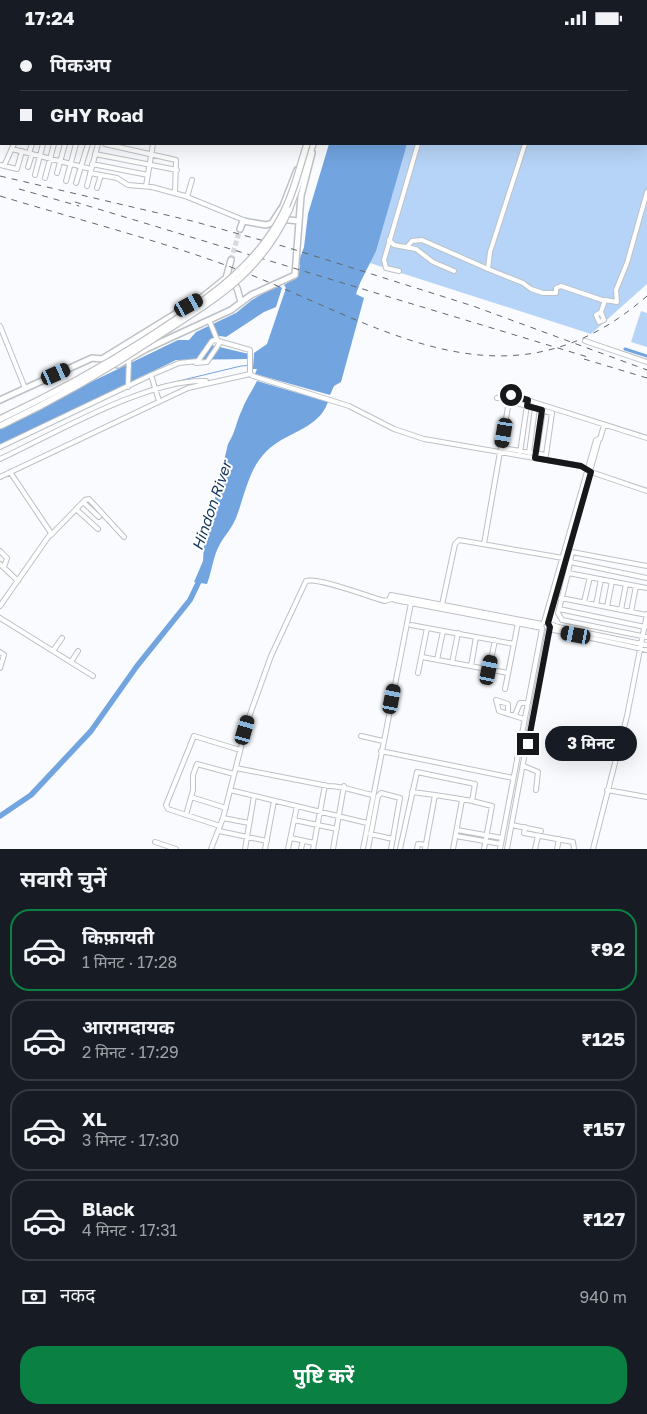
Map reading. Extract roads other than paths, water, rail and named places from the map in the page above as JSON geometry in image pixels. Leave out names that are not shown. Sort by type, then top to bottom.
[{"type":"highway","points":[[0,419],[53,394],[116,357],[199,305],[230,279],[259,249],[280,219],[296,180],[306,145]]},
{"type":"highway","points":[[0,426],[40,407],[120,361],[212,303],[239,280],[265,251],[284,221],[314,145]]},
{"type":"main road","points":[[240,229],[243,221],[266,225],[272,223],[276,218],[284,206],[306,145]]},
{"type":"main road","points":[[102,359],[115,367],[158,344],[210,322],[278,281],[290,279],[295,275],[301,196],[314,145]]},
{"type":"main road","points":[[276,218],[298,221]]},
{"type":"main road","points":[[0,401],[87,360],[102,359],[201,298],[226,278],[230,260]]},
{"type":"main road","points":[[226,278],[237,287],[241,302]]},
{"type":"main road","points":[[150,328],[158,344]]},
{"type":"street","points":[[14,145],[2,165],[17,169],[22,151]]},
{"type":"street","points":[[28,167],[32,145]]},
{"type":"street","points":[[35,175],[43,145]]},
{"type":"street","points":[[45,178],[54,145]]},
{"type":"street","points":[[57,173],[65,145]]},
{"type":"street","points":[[66,181],[76,145]]},
{"type":"street","points":[[76,183],[88,145]]},
{"type":"street","points":[[86,186],[98,145]]},
{"type":"street","points":[[109,145],[176,159],[177,170],[174,193]]},
{"type":"street","points":[[146,186],[153,145]]},
{"type":"street","points":[[399,271],[387,269],[384,265],[389,240],[418,145]]},
{"type":"street","points":[[488,269],[490,253],[525,145]]},
{"type":"street","points":[[12,149],[91,169],[148,175]]},
{"type":"street","points":[[95,154],[177,170]]},
{"type":"street","points":[[91,169],[100,175],[117,178],[128,185],[146,186],[188,197],[246,221]]},
{"type":"street","points":[[97,188],[100,175]]},
{"type":"street","points":[[188,197],[192,180]]},
{"type":"street","points":[[407,247],[412,241],[422,240],[543,293],[556,293],[556,288],[561,286],[605,301],[617,302],[616,290],[627,263],[647,191]]},
{"type":"street","points":[[389,240],[394,245],[416,249],[433,262],[454,271]]},
{"type":"street","points":[[601,312],[605,301]]},
{"type":"street","points":[[210,322],[219,342]]},
{"type":"street","points":[[0,325],[25,388]]},
{"type":"street","points":[[0,447],[128,385],[152,378],[179,363],[200,359],[212,341],[246,348],[251,351],[250,372]]},
{"type":"street","points":[[585,341],[647,362]]},
{"type":"street","points":[[192,362],[201,364],[208,362],[219,342]]},
{"type":"street","points":[[128,385],[129,360]]},
{"type":"street","points":[[0,477],[188,388],[250,372],[258,378],[331,400],[369,415],[394,429],[412,436],[500,452],[529,453],[536,456],[546,455],[552,413],[528,400],[511,395],[496,398]]},
{"type":"street","points":[[152,378],[159,401]]},
{"type":"street","points":[[0,459],[134,397],[156,389],[189,381],[210,381]]},
{"type":"street","points":[[520,453],[528,400]]},
{"type":"street","points":[[647,438],[542,408],[509,401],[501,448],[581,466],[647,491]]},
{"type":"street","points":[[529,453],[535,408]]},
{"type":"street","points":[[536,456],[542,408]]},
{"type":"street","points":[[507,849],[524,766],[546,626],[590,471],[596,440],[600,439],[604,425]]},
{"type":"street","points":[[484,544],[500,452]]},
{"type":"street","points":[[500,849],[527,703],[562,558],[590,471]]},
{"type":"street","points":[[10,472],[20,489],[50,529],[51,535]]},
{"type":"street","points":[[0,606],[51,535],[87,499],[92,500],[124,537]]},
{"type":"street","points":[[83,502],[99,517]]},
{"type":"street","points":[[76,509],[98,529]]},
{"type":"street","points":[[442,605],[456,542],[464,539],[562,558]]},
{"type":"street","points":[[0,551],[7,560],[2,565],[18,581]]},
{"type":"street","points":[[645,637],[562,620],[559,609],[572,552],[647,565]]},
{"type":"street","points":[[568,573],[646,588],[647,579],[570,562]]},
{"type":"street","points":[[584,603],[590,577]]},
{"type":"street","points":[[596,605],[601,579]]},
{"type":"street","points":[[211,849],[226,808],[248,720],[271,656],[306,581],[310,580],[332,585],[384,601],[391,599],[518,623],[546,626]]},
{"type":"street","points":[[607,607],[612,581]]},
{"type":"street","points":[[621,610],[626,584]]},
{"type":"street","points":[[631,612],[636,586]]},
{"type":"street","points":[[391,599],[391,595],[641,646],[647,645]]},
{"type":"street","points":[[561,598],[647,615],[645,637],[641,646],[629,707],[593,849]]},
{"type":"street","points":[[368,849],[368,823],[411,603]]},
{"type":"street","points":[[559,609],[646,627]]},
{"type":"street","points":[[0,618],[93,676]]},
{"type":"street","points":[[505,689],[518,623]]},
{"type":"street","points":[[411,625],[514,644]]},
{"type":"street","points":[[418,673],[427,628]]},
{"type":"street","points":[[437,660],[443,631]]},
{"type":"street","points":[[452,663],[458,633]]},
{"type":"street","points":[[471,666],[476,637]]},
{"type":"street","points":[[52,651],[62,638]]},
{"type":"street","points":[[489,670],[495,641]]},
{"type":"street","points":[[641,646],[647,650]]},
{"type":"street","points":[[71,662],[78,651]]},
{"type":"street","points":[[0,652],[4,655],[0,668]]},
{"type":"street","points":[[422,657],[508,673]]},
{"type":"street","points":[[515,715],[519,704],[527,703]]},
{"type":"street","points":[[508,713],[524,719]]},
{"type":"street","points":[[361,736],[383,741]]},
{"type":"street","points":[[220,825],[168,809],[166,806],[193,737],[240,750]]},
{"type":"street","points":[[381,751],[513,778]]},
{"type":"street","points":[[186,815],[192,797],[194,773],[198,764],[234,774]]},
{"type":"street","points":[[524,766],[538,772],[536,790]]},
{"type":"street","points":[[236,768],[325,785],[344,786],[349,790],[373,795]]},
{"type":"street","points":[[400,849],[412,791],[418,772],[475,784],[473,801]]},
{"type":"street","points":[[313,849],[325,785]]},
{"type":"street","points":[[334,849],[344,786]]},
{"type":"street","points":[[230,790],[368,823]]},
{"type":"street","points":[[607,790],[647,797]]},
{"type":"street","points":[[412,791],[492,805],[484,849]]},
{"type":"street","points":[[363,849],[379,795],[399,796],[391,849]]},
{"type":"street","points":[[417,849],[418,844],[425,847],[435,795]]},
{"type":"street","points":[[244,849],[254,796]]},
{"type":"street","points":[[192,797],[226,808]]},
{"type":"street","points":[[453,849],[462,800]]},
{"type":"street","points":[[265,849],[274,801]]},
{"type":"street","points":[[288,849],[297,806]]},
{"type":"street","points":[[223,818],[249,823]]},
{"type":"street","points":[[294,820],[337,829]]},
{"type":"street","points":[[512,825],[541,831]]},
{"type":"street","points":[[525,827],[524,833],[574,842],[574,849]]},
{"type":"street","points":[[457,830],[486,835],[502,841]]},
{"type":"street","points":[[218,831],[267,841]]},
{"type":"street","points":[[368,833],[393,839]]},
{"type":"street","points":[[456,836],[502,841]]},
{"type":"street","points":[[535,849],[538,836]]},
{"type":"street","points":[[290,838],[314,843]]},
{"type":"street","points":[[557,849],[559,839]]},
{"type":"street","points":[[301,849],[303,841]]},
{"type":"street","points":[[155,842],[176,849]]},
{"type":"water","points":[[329,145],[407,145],[376,251],[356,294],[364,298],[341,382],[334,386],[330,395],[255,374],[257,369],[253,369],[254,353],[267,344],[286,288],[284,285],[294,279],[300,267],[299,261],[304,247],[308,214]]},
{"type":"water","points":[[278,285],[282,288],[276,307],[264,312],[226,337],[220,336],[210,340],[211,345],[249,354],[249,359],[176,360],[0,446],[0,426],[178,340],[189,340],[196,332],[236,313],[252,300]]},
{"type":"water","points":[[257,381],[328,402],[323,412],[316,419],[271,447],[263,455],[250,477],[234,522],[218,549],[207,584],[194,582],[203,561],[204,544],[228,444]]},
{"type":"waterway","points":[[625,349],[647,356]]},
{"type":"waterway","points":[[158,386],[241,366],[254,365]]},
{"type":"waterway","points":[[130,396],[154,387]]},
{"type":"waterway","name":"Hindon River","points":[[0,816],[31,795],[91,731],[137,666],[190,600],[201,577]]},
{"type":"tunnel","points":[[231,260],[240,229]]},
{"type":"railway","points":[[0,176],[192,221],[286,247],[473,306],[647,370]]},
{"type":"railway","points":[[19,189],[79,206]]},
{"type":"railway","points":[[0,196],[200,256],[387,332],[439,348],[490,356],[542,352],[594,333],[647,296]]},
{"type":"railway","points":[[75,202],[591,358]]},
{"type":"railway","points":[[584,359],[647,378]]}]
